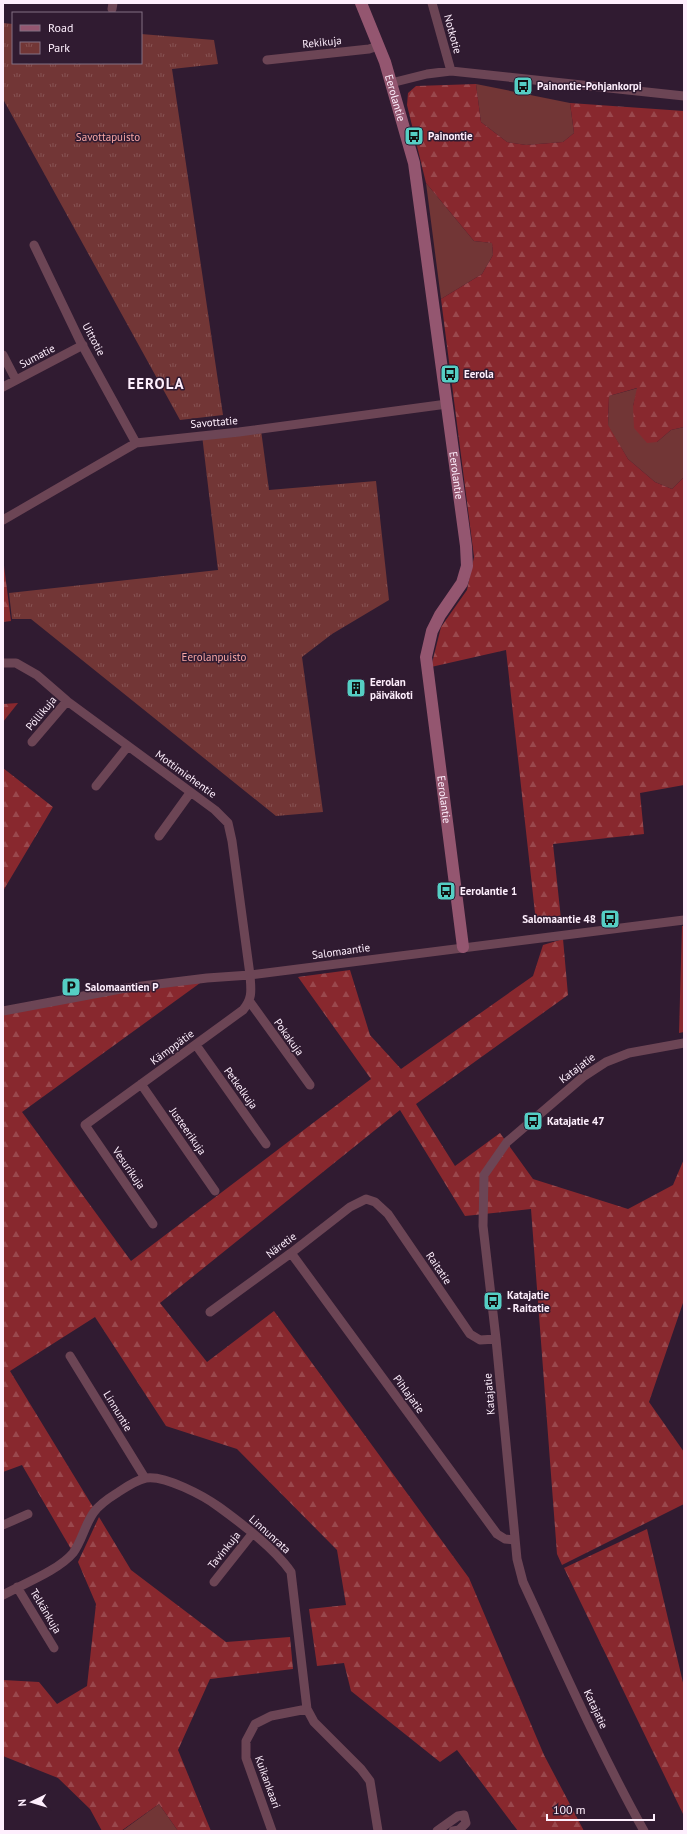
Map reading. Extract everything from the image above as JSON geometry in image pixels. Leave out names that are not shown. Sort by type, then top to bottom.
[{"type":"street","name":"Eerolantie","points":[[361,3],[391,83],[408,139],[417,178],[466,546],[467,566],[462,583],[440,615],[432,631],[426,657],[463,947]]},
{"type":"street","name":"Notkotie","points":[[432,3],[451,71]]},
{"type":"street","name":"Rekikuja","points":[[267,60],[369,49],[378,46]]},
{"type":"street","points":[[391,83],[420,75],[451,71],[684,96]]},
{"type":"street","name":"Uittotie","points":[[34,245],[83,345],[136,443]]},
{"type":"street","name":"Sumatie","points":[[3,388],[83,345]]},
{"type":"street","points":[[3,355],[16,380]]},
{"type":"street","name":"Savottatie","points":[[3,520],[136,443],[239,432],[447,404]]},
{"type":"street","name":"Mottimiehentie","points":[[3,663],[16,662],[25,666],[67,701],[215,810],[228,823],[232,841],[250,975]]},
{"type":"street","name":"Pöllikuja","points":[[32,742],[67,701]]},
{"type":"street","points":[[96,786],[128,746]]},
{"type":"street","points":[[159,836],[190,793]]},
{"type":"street","name":"Salomaantie","points":[[3,1011],[126,988],[207,978],[250,975],[684,920]]},
{"type":"street","points":[[250,975],[250,1002]]},
{"type":"street","name":"Kämppätie","points":[[85,1125],[243,1010],[250,1002]]},
{"type":"street","name":"Pokakuja","points":[[250,1002],[310,1086]]},
{"type":"street","name":"Katajatie","points":[[644,1831],[614,1776],[523,1582],[517,1559],[496,1339],[482,1226],[484,1175],[507,1142],[583,1077],[606,1062],[629,1053],[684,1043]]},
{"type":"street","name":"Petkelkuja","points":[[196,1045],[266,1144]]},
{"type":"street","name":"Justeerikuja","points":[[141,1084],[215,1191]]},
{"type":"street","name":"Vesurikuja","points":[[85,1125],[153,1224]]},
{"type":"street","name":"Raitatie","points":[[366,1199],[375,1202],[388,1214],[470,1334],[480,1340],[496,1339]]},
{"type":"street","name":"Näretie","points":[[210,1312],[291,1253],[350,1207],[366,1199]]},
{"type":"street","name":"Pihlajatie","points":[[291,1253],[497,1534],[505,1539],[514,1540]]},
{"type":"street","name":"Linnuntie","points":[[70,1356],[145,1478]]},
{"type":"street","name":"Linnunrata","points":[[3,1595],[62,1563],[73,1552],[93,1513],[103,1502],[128,1485],[145,1478],[162,1479],[204,1496],[252,1534],[285,1564],[291,1572],[306,1709],[314,1722],[361,1768],[370,1781],[378,1831]]},
{"type":"street","points":[[3,1525],[28,1514]]},
{"type":"street","name":"Tavinkuja","points":[[214,1582],[252,1534]]},
{"type":"street","name":"Telkänkuja","points":[[17,1587],[54,1648]]},
{"type":"street","name":"Kuikankaari","points":[[272,1831],[246,1758],[246,1741],[255,1724],[271,1716],[306,1709]]},
{"type":"street","points":[[437,1831],[458,1816],[464,1815],[466,1823],[459,1830],[453,1831]]},
{"type":"green space","name":"Savottapuisto","points":[[3,23],[12,24],[12,64],[142,64],[142,34],[214,40],[218,64],[172,69],[223,415],[180,420],[3,99]]},
{"type":"green space","points":[[476,84],[570,103],[574,133],[563,142],[526,145],[507,142],[481,122]]},
{"type":"green space","points":[[476,84],[481,122],[507,142],[526,145],[563,142],[574,133],[570,103],[684,111],[684,427],[671,430],[657,442],[647,443],[634,428],[633,406],[637,388],[609,396],[608,425],[628,459],[655,482],[672,489],[684,477],[684,785],[640,793],[644,834],[553,844],[561,919],[536,922],[506,650],[431,667],[441,627],[467,590],[474,557],[441,299],[482,274],[493,255],[492,243],[474,241],[426,183],[407,105],[408,93],[416,86]]},
{"type":"green space","points":[[426,183],[474,241],[492,243],[493,255],[482,274],[441,299]]},
{"type":"green space","points":[[638,388],[633,406],[657,442],[671,430],[684,427],[684,477],[672,489],[655,482],[628,459],[608,426],[609,396]]},
{"type":"green space","name":"Eerolanpuisto","points":[[261,430],[269,490],[376,481],[389,600],[332,634],[302,657],[323,812],[276,816],[31,619],[12,619],[9,593],[218,570],[202,435]]},
{"type":"green space","points":[[3,558],[11,621],[3,622]]},
{"type":"green space","points":[[18,703],[3,722],[3,704]]},
{"type":"green space","points":[[3,768],[53,807],[3,891]]},
{"type":"green space","points":[[682,926],[684,926],[684,1032],[679,1033]]},
{"type":"green space","points":[[563,939],[568,995],[416,1104],[455,1166],[500,1133],[533,1179],[628,1209],[673,1185],[684,1159],[684,1300],[649,1402],[684,1452],[684,1504],[562,1565],[557,1554],[531,1209],[465,1216],[400,1110],[160,1303],[207,1362],[274,1311],[469,1578],[544,1755],[584,1831],[518,1831],[457,1750],[440,1762],[351,1691],[344,1663],[317,1666],[309,1609],[346,1605],[337,1550],[237,1449],[166,1426],[95,1317],[10,1371],[93,1507],[71,1549],[22,1465],[3,1472],[3,1011],[207,978],[22,1112],[131,1261],[371,1079],[298,977],[350,970],[370,1035],[401,1069],[533,976],[543,945]]},
{"type":"green space","points":[[99,1517],[131,1570],[226,1642],[290,1637],[293,1669],[210,1679],[178,1750],[211,1831],[178,1831],[159,1804],[121,1831],[102,1831],[90,1809],[58,1778],[3,1756],[3,1680],[39,1682],[57,1704],[87,1686],[96,1604],[78,1562]]},
{"type":"green space","points":[[647,1529],[684,1687],[684,1816],[564,1568]]},
{"type":"green space","points":[[159,1804],[178,1831],[122,1831]]},
{"type":"place","name":"Painontie-Pohjankorpi","points":[[523,86]]},
{"type":"place","name":"Painontie","points":[[414,136]]},
{"type":"place","name":"Eerola","points":[[450,374]]},
{"type":"place","name":"Eerolan päiväkoti","points":[[356,688]]},
{"type":"place","name":"Eerolantie 1","points":[[446,891]]},
{"type":"place","name":"Salomaantie 48","points":[[610,919]]},
{"type":"place","name":"Salomaantien P","points":[[71,987]]},
{"type":"place","name":"Katajatie 47","points":[[533,1121]]},
{"type":"place","name":"Katajatie - Raitatie","points":[[493,1301]]},
{"type":"district","name":"EEROLA","points":[[156,383]]}]
